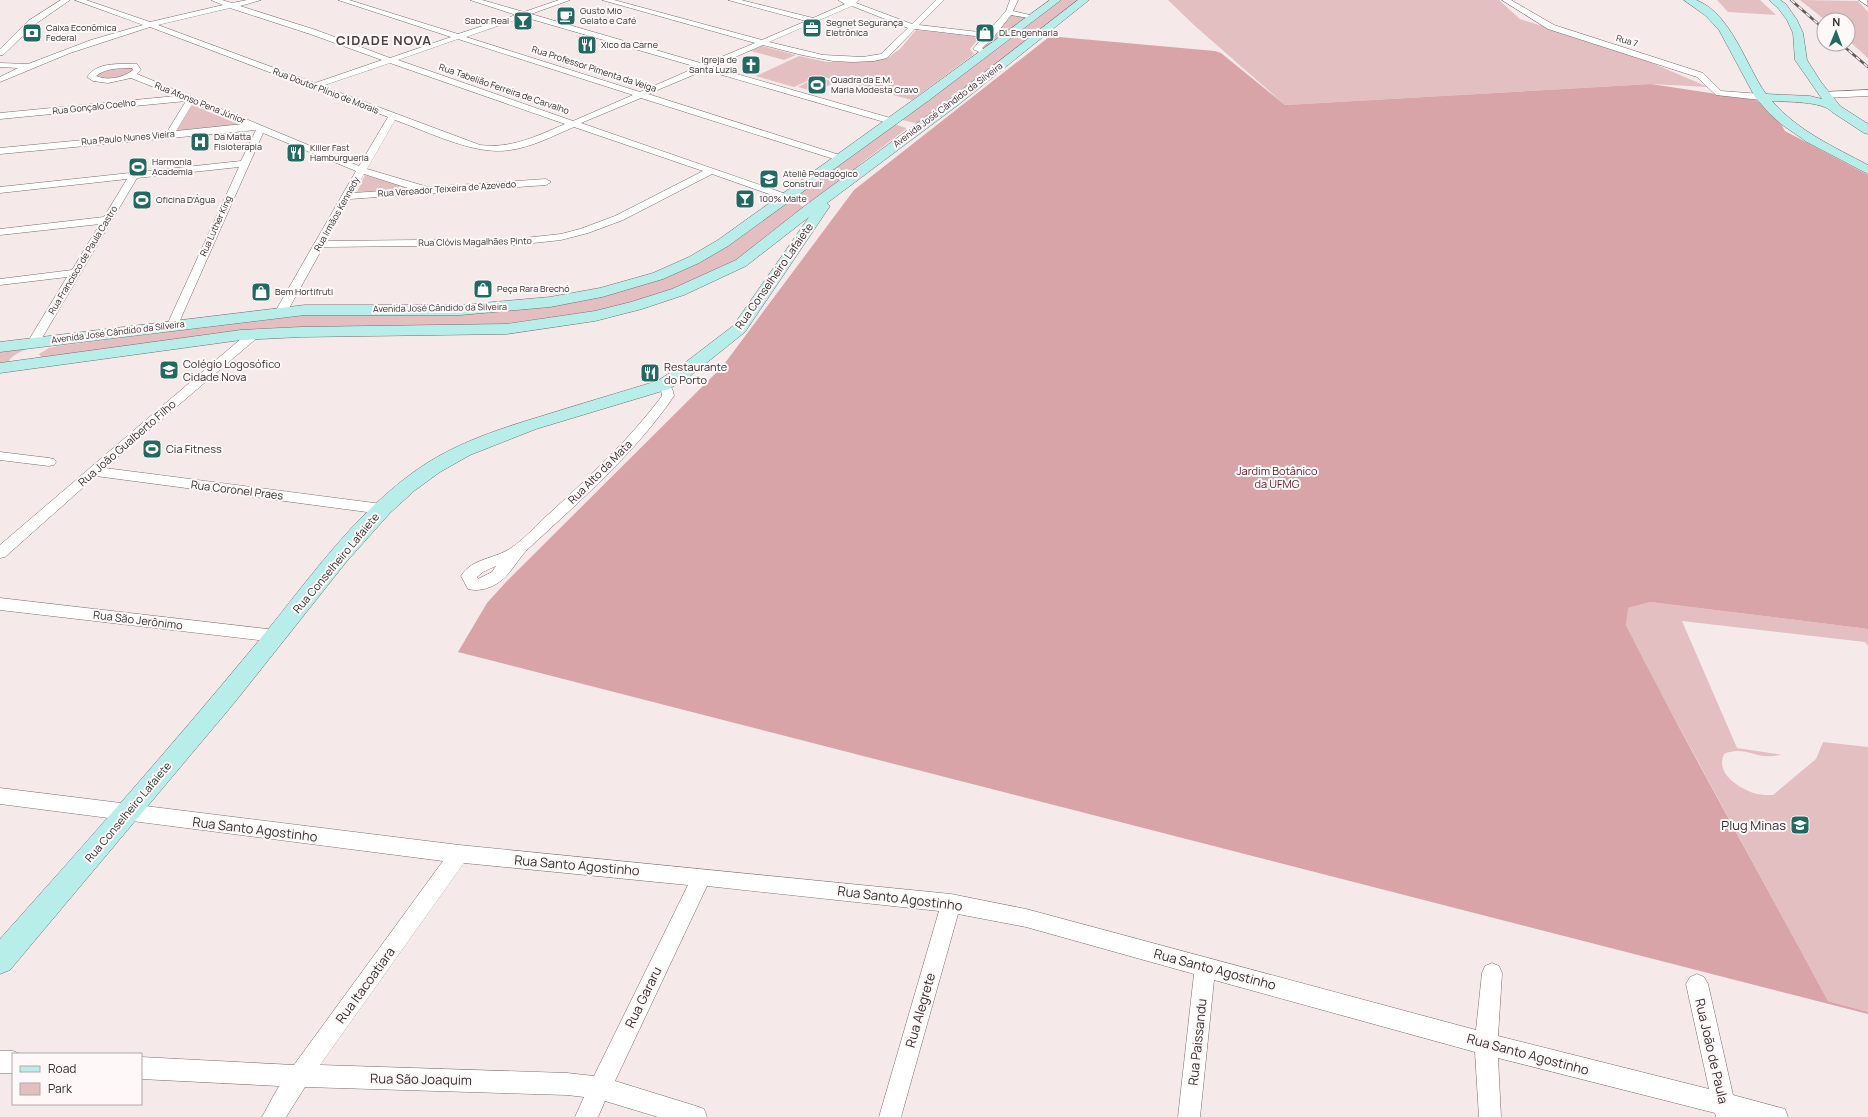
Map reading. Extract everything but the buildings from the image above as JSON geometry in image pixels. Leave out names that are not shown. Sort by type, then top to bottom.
[{"type":"main road","name":"Avenida José Cândido da Silveira","points":[[0,347],[305,310],[484,309],[524,306],[578,298],[658,276],[694,260],[723,243],[1056,0]]},
{"type":"main road","name":"Avenida José Cândido da Silveira","points":[[831,194],[954,102],[1084,0]]},
{"type":"main road","points":[[1689,0],[1715,19],[1724,31],[1764,100],[1793,129],[1850,161],[1868,168]]},
{"type":"main road","points":[[1774,0],[1782,6],[1792,20],[1798,33],[1801,60],[1824,95],[1832,105],[1848,118],[1868,130]]},
{"type":"main road","points":[[1764,100],[1810,100],[1832,105]]},
{"type":"main road","points":[[891,121],[911,127],[894,141],[892,147]]},
{"type":"main road","name":"Rua Conselheiro Lafaiete","points":[[0,960],[129,813],[276,636],[341,554],[382,509],[405,488],[435,467],[474,447],[516,430],[663,385],[684,372],[739,329],[812,214],[831,194]]},
{"type":"main road","points":[[786,197],[805,204],[812,214]]},
{"type":"main road","name":"Avenida José Cândido da Silveira","points":[[2,369],[254,334],[501,329],[595,316],[636,306],[678,292],[710,279],[741,263],[769,242],[812,214]]},
{"type":"main road","points":[[2,369],[35,350],[85,337]]},
{"type":"street","points":[[0,53],[30,23],[66,0]]},
{"type":"street","name":"Rua Doutor Plínio de Morais","points":[[79,0],[151,24],[478,147],[491,149],[514,148],[853,2]]},
{"type":"street","name":"Rua Tabelião Ferreira de Carvalho","points":[[215,0],[313,32],[389,60],[786,197]]},
{"type":"street","points":[[0,80],[15,72],[89,43],[151,24],[257,0]]},
{"type":"street","name":"Rua Professor Pimenta da Veiga","points":[[342,0],[840,158]]},
{"type":"street","points":[[474,0],[891,121]]},
{"type":"street","points":[[315,86],[566,0]]},
{"type":"street","points":[[606,0],[832,60],[861,60],[884,56],[940,0]]},
{"type":"street","points":[[732,0],[813,20]]},
{"type":"street","points":[[841,0],[853,2],[913,28],[990,36]]},
{"type":"street","points":[[983,52],[977,49],[990,36],[1009,12],[1014,0]]},
{"type":"street","name":"Rua 7","points":[[1506,0],[1551,27],[1575,36],[1674,65],[1700,75],[1719,93],[1764,100]]},
{"type":"street","points":[[1863,0],[1868,4]]},
{"type":"street","points":[[1009,12],[1034,17]]},
{"type":"street","points":[[0,65],[32,66]]},
{"type":"street","points":[[122,66],[137,68],[137,70],[131,75],[110,80],[97,80],[91,77],[100,70],[122,66]]},
{"type":"street","points":[[0,71],[15,72]]},
{"type":"street","name":"Rua Afonso Pena Júnior","points":[[131,75],[361,170],[426,190]]},
{"type":"street","points":[[1824,95],[1868,93]]},
{"type":"street","points":[[170,134],[189,98]]},
{"type":"street","name":"Rua Gonçalo Coelho","points":[[0,116],[189,98]]},
{"type":"street","name":"Rua Irmãos Kennedy","points":[[281,312],[393,116]]},
{"type":"street","name":"Rua Paulo Nunes Vieira","points":[[0,151],[170,134],[259,127]]},
{"type":"street","name":"Rua Luther King","points":[[173,325],[259,127]]},
{"type":"street","points":[[0,190],[133,177],[243,164]]},
{"type":"street","name":"Rua Clóvis Magalhães Pinto","points":[[320,244],[515,242],[561,237],[584,231],[619,218],[711,171]]},
{"type":"street","name":"Rua Francisco de Paula Castro","points":[[33,343],[133,177]]},
{"type":"street","name":"Rua Vereador Teixeira de Azevedo","points":[[348,196],[546,182]]},
{"type":"street","points":[[0,232],[107,220]]},
{"type":"street","points":[[0,282],[74,273]]},
{"type":"street","name":"Rua João Gualberto Filho","points":[[0,553],[93,471],[254,334]]},
{"type":"street","name":"Rua Alto da Mata","points":[[516,552],[588,486],[653,418],[668,396],[667,390],[663,385]]},
{"type":"street","points":[[0,456],[49,462]]},
{"type":"street","name":"Rua Coronel Praes","points":[[93,471],[382,509]]},
{"type":"street","name":"Rua São Jerônimo","points":[[0,604],[276,636]]},
{"type":"street","name":"Rua Santo Agostinho","points":[[0,796],[458,854],[702,877],[951,903],[1026,918],[1725,1110],[1778,1117]]},
{"type":"street","name":"Rua Itacoatiara","points":[[273,1117],[299,1076],[458,854]]},
{"type":"street","name":"Rua Gararu","points":[[586,1117],[702,877]]},
{"type":"street","name":"Rua Alegrete","points":[[890,1117],[951,903]]},
{"type":"street","name":"Rua Paissandu","points":[[1189,1117],[1205,966]]},
{"type":"street","points":[[1490,1117],[1486,1044],[1492,974]]},
{"type":"street","name":"Rua João de Paula","points":[[1697,984],[1725,1110]]},
{"type":"street","points":[[0,1062],[12,1062]]},
{"type":"street","name":"Rua São Joaquim","points":[[142,1068],[299,1076],[532,1082],[599,1088],[696,1117]]},
{"type":"green space","points":[[1059,0],[1080,0],[919,124],[898,119]]},
{"type":"green space","points":[[1168,0],[1499,0],[1520,19],[1631,54],[1708,87],[1651,84],[1285,105],[1195,26]]},
{"type":"green space","points":[[1717,0],[1760,0],[1776,15],[1728,12]]},
{"type":"green space","points":[[1800,0],[1858,1],[1868,12],[1868,58],[1856,47],[1856,12],[1816,13]]},
{"type":"green space","points":[[1010,15],[1030,17],[983,50],[981,49],[995,36],[995,33]]},
{"type":"green space","points":[[916,30],[980,37],[970,49],[974,54],[912,100],[820,76],[794,87],[756,76],[799,56],[827,62],[868,61],[889,57],[900,49]]},
{"type":"green space","name":"Jardim Botânico da UFMG","points":[[1049,37],[1215,51],[1221,53],[1285,105],[1651,84],[1756,100],[1776,116],[1785,131],[1868,175],[1868,629],[1650,602],[1628,608],[1626,625],[1700,767],[1828,1001],[1868,1012],[1868,1014],[458,652],[487,603],[506,582],[722,367],[854,190]]},
{"type":"green space","points":[[762,46],[796,55],[784,60],[751,51]]},
{"type":"green space","points":[[131,67],[135,70],[121,77],[94,77],[96,73],[106,69]]},
{"type":"green space","name":"Quadra da E.M. Maria Modesta Cravo","points":[[817,77],[835,82],[816,92],[798,87]]},
{"type":"green space","points":[[191,104],[240,125],[176,132]]},
{"type":"green space","points":[[894,124],[906,129],[860,164],[842,183],[810,202],[791,196]]},
{"type":"green space","points":[[365,175],[411,189],[357,192]]},
{"type":"green space","points":[[786,203],[798,204],[805,208],[737,261],[688,284],[591,313],[500,326],[320,328],[45,358],[41,357],[39,354],[49,348],[58,346],[168,332],[202,325],[295,312],[468,312],[663,277]]},
{"type":"green space","points":[[39,345],[18,353],[8,362],[0,363],[0,350]]},
{"type":"green space","name":"Plug Minas","points":[[1650,602],[1868,629],[1868,646],[1865,642],[1682,621],[1737,748],[1783,755],[1766,756],[1740,751],[1724,754],[1722,761],[1723,768],[1731,780],[1750,792],[1763,795],[1773,795],[1816,759],[1823,742],[1868,747],[1868,1012],[1828,1001],[1658,688],[1626,625],[1627,608]]},
{"type":"railway","points":[[1791,0],[1816,22]]},
{"type":"railway","points":[[1850,52],[1868,67]]},
{"type":"place","name":"Gusto Mio Gelato e Café","points":[[566,16]]},
{"type":"place","name":"Sabor Real","points":[[523,21]]},
{"type":"place","name":"Segnet Segurança Eletrônica","points":[[812,28]]},
{"type":"place","name":"Caixa Econômica Federal","points":[[32,33]]},
{"type":"place","name":"DL Engenharia","points":[[985,33]]},
{"type":"place","name":"Xico da Carne","points":[[587,45]]},
{"type":"place","name":"Igreja de Santa Luzia","points":[[751,65]]},
{"type":"place","name":"Quadra da E.M. Maria Modesta Cravo","points":[[817,85]]},
{"type":"place","name":"Da Matta Fisioterapia","points":[[200,142]]},
{"type":"place","name":"Killer Fast Hamburgueria","points":[[296,153]]},
{"type":"place","name":"Harmonia Academia","points":[[138,167]]},
{"type":"place","name":"Ateliê Pedagógico Construir","points":[[769,179]]},
{"type":"place","name":"100% Malte","points":[[745,199]]},
{"type":"place","name":"Oficina D'Água","points":[[142,200]]},
{"type":"place","name":"Peça Rara Brechó","points":[[483,289]]},
{"type":"place","name":"Bem Hortifruti","points":[[261,292]]},
{"type":"place","name":"Colégio Logosófico Cidade Nova","points":[[169,370]]},
{"type":"place","name":"Restaurante do Porto","points":[[650,373]]},
{"type":"place","name":"Cia Fitness","points":[[152,449]]},
{"type":"place","name":"Plug Minas","points":[[1800,825]]},
{"type":"district","name":"CIDADE NOVA","points":[[384,40]]}]
